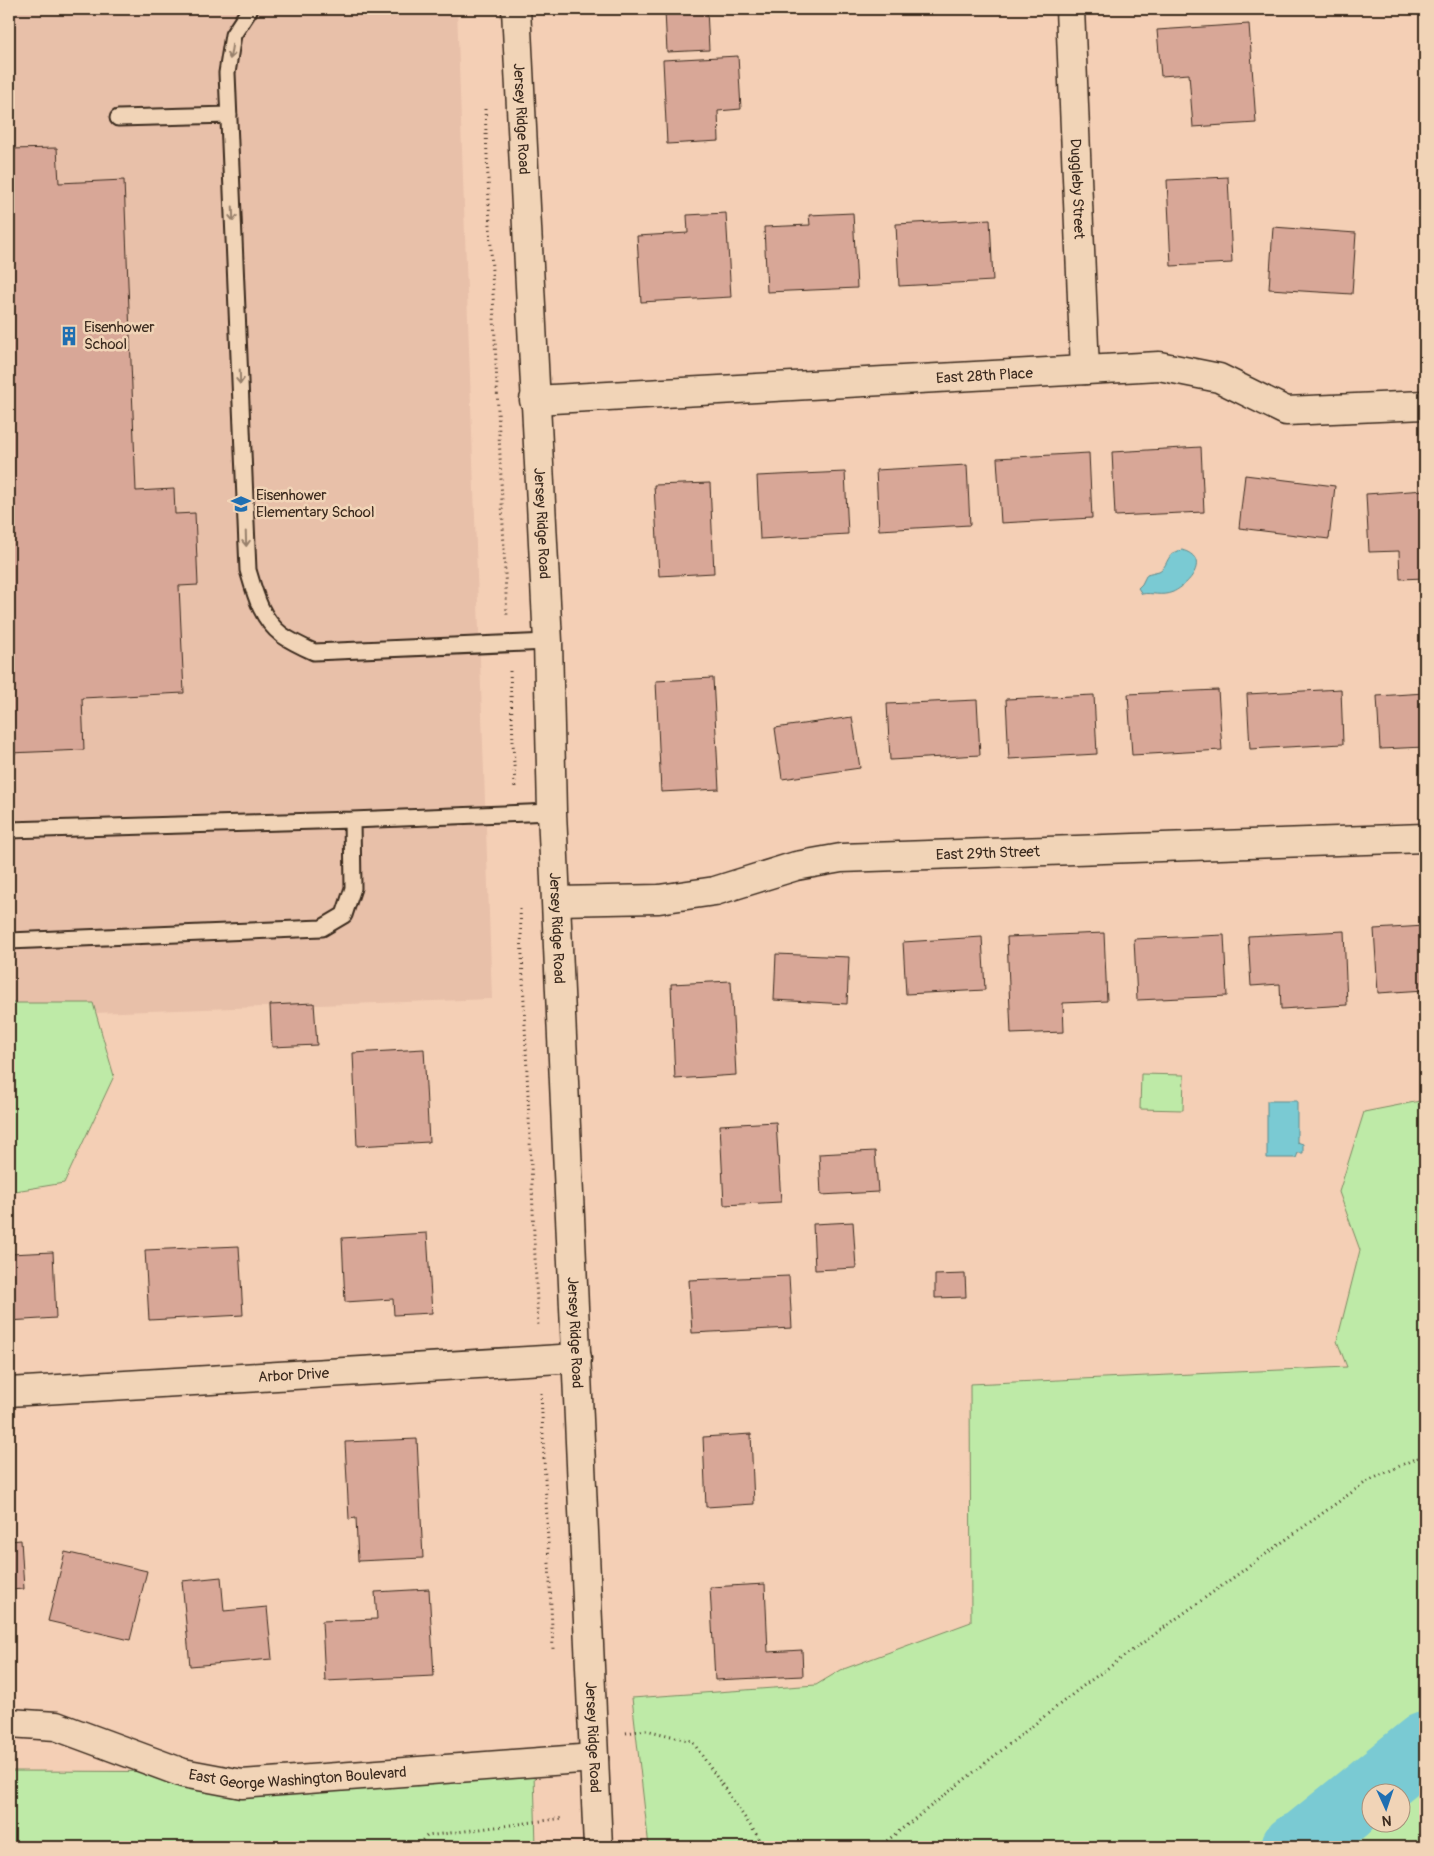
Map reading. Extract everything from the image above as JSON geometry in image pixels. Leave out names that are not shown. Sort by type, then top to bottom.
[{"type":"street","name":"Jersey Ridge Road","points":[[516,9],[534,400],[548,642],[552,812],[598,1847]]},
{"type":"street","name":"Duggleby Street","points":[[1070,9],[1085,370]]},
{"type":"street","name":"East 28th Place","points":[[534,400],[1159,366],[1219,378],[1286,411],[1425,405]]},
{"type":"street","name":"East 29th Street","points":[[557,901],[659,898],[715,891],[796,866],[841,858],[1425,838]]},
{"type":"street","name":"Arbor Drive","points":[[9,1392],[577,1358]]},
{"type":"street","name":"East George Washington Boulevard","points":[[9,1724],[56,1726],[182,1774],[242,1784],[559,1761],[593,1747]]},
{"type":"lane","points":[[250,9],[233,35],[228,73],[229,115],[248,570],[255,596],[265,618],[282,635],[314,652],[548,642]]},
{"type":"lane","points":[[118,118],[229,115]]},
{"type":"lane","points":[[9,830],[552,812]]},
{"type":"lane","points":[[9,941],[322,928],[344,915],[353,888],[352,820]]},
{"type":"path","points":[[485,108],[516,813]]},
{"type":"path","points":[[520,902],[554,1654]]},
{"type":"path","points":[[879,1847],[1083,1686],[1366,1482],[1425,1454]]},
{"type":"path","points":[[593,1747],[646,1730],[692,1741],[765,1847]]},
{"type":"path","points":[[559,1761],[563,1828]]},
{"type":"path","points":[[415,1847],[427,1836],[596,1813]]},
{"type":"shaded area","name":"Eisenhower Elementary School","points":[[9,9],[457,9],[492,999],[9,1016]]},
{"type":"green space","points":[[9,1003],[93,1003],[114,1076],[64,1183],[9,1192]]},
{"type":"green space","points":[[1141,1074],[1184,1075],[1183,1110],[1140,1109]]},
{"type":"green space","points":[[1425,1100],[1425,1847],[649,1847],[632,1698],[816,1685],[841,1670],[971,1622],[970,1384],[1347,1367],[1337,1341],[1360,1250],[1339,1192],[1364,1112]]},
{"type":"green space","points":[[9,1771],[534,1773],[536,1847],[9,1847]]},
{"type":"water","points":[[1182,550],[1191,554],[1195,559],[1196,565],[1195,571],[1186,583],[1169,593],[1142,594],[1138,588],[1147,574],[1162,569],[1172,554]]},
{"type":"water","points":[[1267,1101],[1297,1101],[1297,1142],[1303,1144],[1303,1153],[1298,1153],[1296,1158],[1267,1158]]},
{"type":"building","points":[[707,9],[709,50],[667,52],[665,11]]},
{"type":"building","points":[[1249,24],[1256,123],[1193,127],[1189,74],[1161,76],[1157,30]]},
{"type":"building","points":[[738,56],[741,109],[718,111],[719,141],[667,144],[663,60]]},
{"type":"building","name":"Eisenhower School","points":[[57,148],[59,183],[124,180],[136,491],[174,489],[175,514],[195,513],[198,585],[179,586],[184,693],[82,698],[84,750],[9,753],[9,149]]},
{"type":"building","points":[[1228,177],[1232,263],[1171,266],[1167,180]]},
{"type":"building","points":[[726,213],[731,297],[641,302],[637,236],[688,233],[687,215]]},
{"type":"building","points":[[853,213],[857,288],[767,292],[764,227],[810,225],[809,215]]},
{"type":"building","points":[[990,219],[993,281],[899,286],[896,224]]},
{"type":"building","points":[[1273,227],[1356,233],[1352,294],[1269,289]]},
{"type":"building","points":[[1201,447],[1204,512],[1115,516],[1112,452]]},
{"type":"building","points":[[1089,453],[1092,518],[1001,523],[997,458]]},
{"type":"building","points":[[967,465],[970,525],[879,530],[876,470]]},
{"type":"building","points":[[845,472],[848,534],[760,539],[757,476]]},
{"type":"building","points":[[1245,475],[1335,486],[1329,539],[1239,528]]},
{"type":"building","points":[[710,483],[714,573],[659,576],[654,485]]},
{"type":"building","points":[[1425,490],[1425,578],[1400,579],[1399,551],[1369,552],[1366,494]]},
{"type":"building","points":[[713,678],[719,789],[661,792],[656,681]]},
{"type":"building","points":[[1341,689],[1343,744],[1250,749],[1247,694]]},
{"type":"building","points":[[1218,690],[1222,750],[1132,755],[1128,694]]},
{"type":"building","points":[[1425,693],[1425,747],[1380,749],[1377,696]]},
{"type":"building","points":[[1094,695],[1097,754],[1009,759],[1006,699]]},
{"type":"building","points":[[977,700],[980,755],[890,760],[887,704]]},
{"type":"building","points":[[852,717],[860,768],[782,779],[775,728]]},
{"type":"building","points":[[1425,926],[1425,990],[1378,993],[1374,929]]},
{"type":"building","points":[[1344,931],[1347,1005],[1281,1009],[1280,984],[1251,986],[1248,936]]},
{"type":"building","points":[[1104,933],[1107,1001],[1063,1003],[1064,1032],[1011,1034],[1007,937]]},
{"type":"building","points":[[1224,935],[1227,996],[1137,1000],[1134,939]]},
{"type":"building","points":[[982,937],[985,990],[906,994],[903,942]]},
{"type":"building","points":[[776,954],[849,957],[847,1004],[774,1000]]},
{"type":"building","points":[[731,981],[736,1075],[675,1079],[671,984]]},
{"type":"building","points":[[314,1003],[317,1045],[272,1047],[270,1005]]},
{"type":"building","points":[[424,1049],[429,1142],[357,1146],[353,1053]]},
{"type":"building","points":[[776,1122],[781,1202],[724,1205],[720,1125]]},
{"type":"building","points":[[875,1151],[878,1192],[821,1195],[819,1154]]},
{"type":"building","points":[[853,1222],[856,1268],[815,1270],[813,1224]]},
{"type":"building","points":[[427,1233],[432,1313],[394,1315],[393,1299],[345,1302],[342,1238]]},
{"type":"building","points":[[239,1246],[243,1315],[149,1320],[145,1250]]},
{"type":"building","points":[[53,1252],[56,1318],[9,1321],[9,1254]]},
{"type":"building","points":[[965,1274],[966,1297],[935,1298],[935,1275]]},
{"type":"building","points":[[789,1276],[792,1328],[692,1333],[689,1280]]},
{"type":"building","points":[[751,1434],[754,1504],[706,1507],[703,1437]]},
{"type":"building","points":[[417,1439],[423,1558],[358,1561],[356,1518],[349,1519],[345,1442]]},
{"type":"building","points":[[21,1540],[24,1589],[9,1590],[9,1541]]},
{"type":"building","points":[[65,1552],[147,1571],[130,1640],[48,1621]]},
{"type":"building","points":[[221,1577],[224,1611],[267,1607],[272,1659],[190,1666],[182,1581]]},
{"type":"building","points":[[765,1584],[768,1652],[802,1650],[803,1676],[715,1680],[710,1587]]},
{"type":"building","points":[[429,1589],[434,1676],[325,1681],[322,1621],[377,1619],[375,1592]]},
{"type":"waterway","points":[[1294,1847],[1304,1843],[1425,1745]]},
{"type":"place","name":"Eisenhower School","points":[[69,336]]},
{"type":"place","name":"Eisenhower Elementary School","points":[[241,504]]}]
